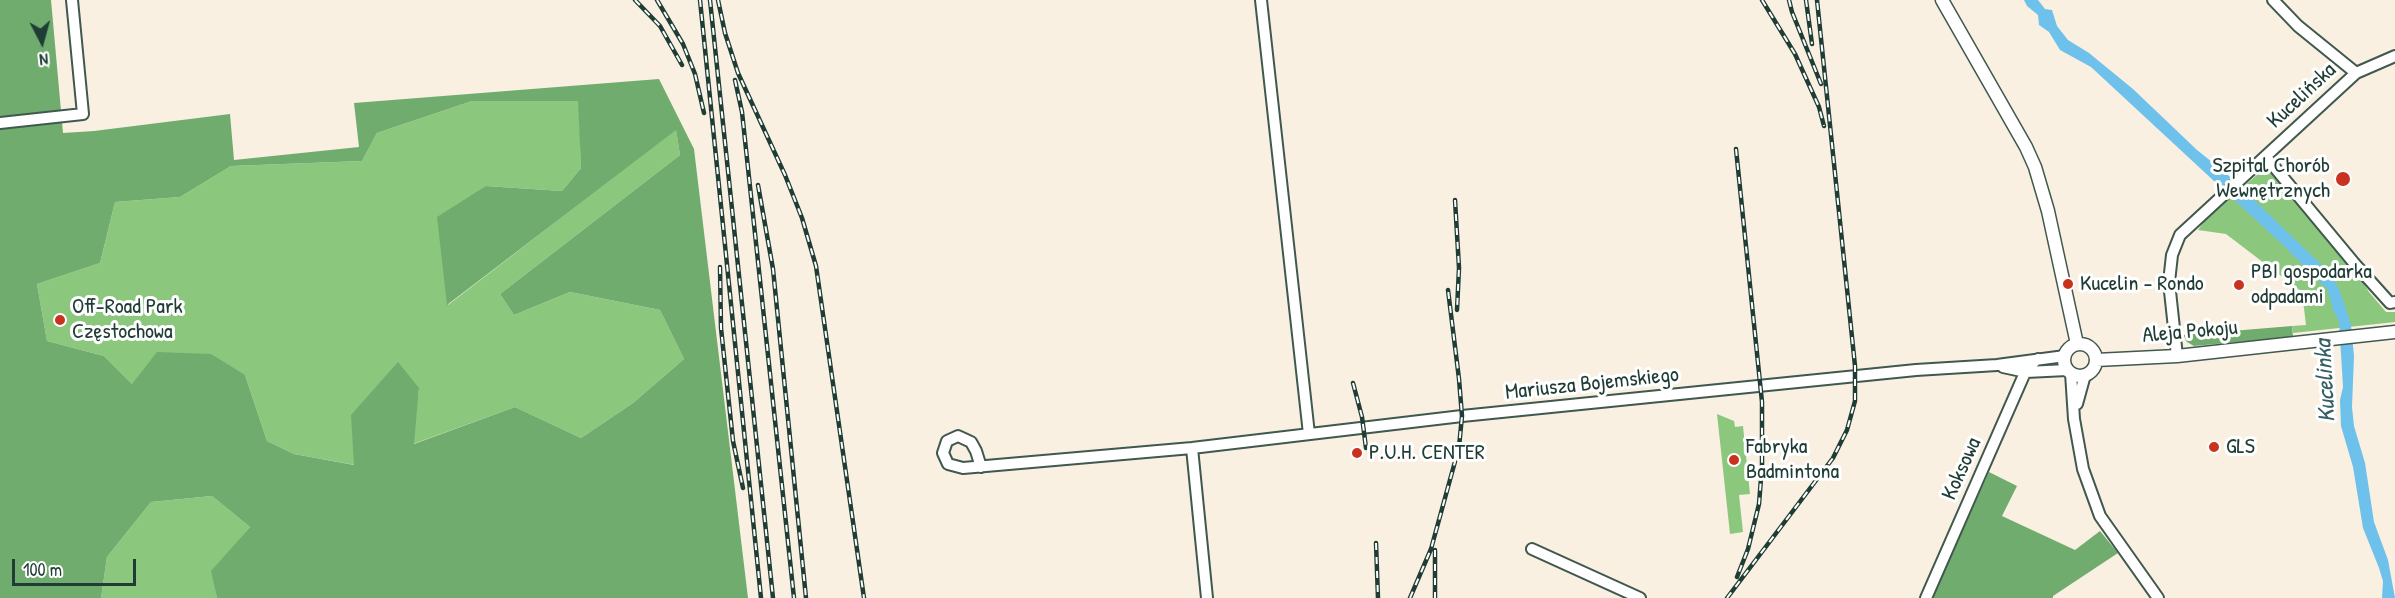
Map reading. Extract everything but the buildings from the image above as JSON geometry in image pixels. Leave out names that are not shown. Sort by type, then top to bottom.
[{"type":"street","points":[[0,123],[83,114],[72,0]]},
{"type":"street","points":[[1261,0],[1309,434]]},
{"type":"street","points":[[1942,0],[2026,147],[2048,212],[2077,344]]},
{"type":"street","name":"Kucelińska","points":[[2273,0],[2298,26],[2356,73]]},
{"type":"street","name":"Kucelińska","points":[[2177,356],[2169,282],[2172,255],[2181,235],[2356,73],[2395,56]]},
{"type":"street","points":[[2266,157],[2354,263],[2390,303],[2395,303]]},
{"type":"street","name":"Aleja Pokoju","points":[[2096,360],[2177,356],[2395,332]]},
{"type":"street","points":[[2074,419],[2085,375],[2093,369],[2096,360],[2089,347],[2077,344],[2070,348],[2065,356],[2069,372],[2074,419],[2083,469],[2102,521],[2158,598]]},
{"type":"street","name":"Mariusza Bojemskiego","points":[[981,467],[1192,448],[1916,370],[1997,365],[2065,356]]},
{"type":"street","name":"Koksowa","points":[[1926,598],[2026,372],[2030,364],[2038,359]]},
{"type":"street","name":"Mariusza Bojemskiego","points":[[1997,365],[2026,372],[2069,372]]},
{"type":"street","points":[[2069,372],[2085,375]]},
{"type":"street","points":[[1192,448],[1207,598]]},
{"type":"street","points":[[1532,549],[1640,598]]},
{"type":"green space","points":[[0,0],[51,0],[63,133],[230,114],[234,160],[359,147],[354,103],[659,79],[694,149],[748,598],[217,598],[211,571],[250,527],[212,496],[151,502],[107,557],[101,598],[0,598]],"holes":[[[472,101],[578,101],[581,168],[562,191],[486,186],[437,217],[447,305],[676,130],[680,155],[500,294],[514,315],[570,292],[660,310],[684,359],[633,403],[581,438],[515,407],[414,444],[419,388],[398,362],[351,415],[354,465],[294,454],[267,441],[245,375],[211,354],[157,352],[132,384],[104,356],[47,341],[37,284],[100,263],[115,202],[180,197],[231,166],[362,161],[377,133]]]},
{"type":"green space","points":[[472,101],[579,101],[581,168],[562,191],[486,186],[448,305],[676,129],[680,155],[500,294],[514,315],[570,292],[660,310],[684,359],[633,403],[581,438],[515,407],[413,444],[419,388],[355,465],[294,454],[267,441],[245,375],[132,384],[104,356],[47,341],[37,284],[100,263],[115,202],[180,197],[231,166],[362,161],[377,133]]},
{"type":"green space","points":[[2266,167],[2360,277],[2386,312],[2395,312],[2395,322],[2293,333],[2292,326],[2306,325],[2302,292],[2226,234],[2198,230],[2205,220]]},
{"type":"green space","points":[[2292,326],[2293,337],[2194,346],[2187,342],[2183,335]]},
{"type":"green space","name":"Fabryka Badmintona","points":[[1717,414],[1734,421],[1735,427],[1743,426],[1750,494],[1739,495],[1743,532],[1730,534]]},
{"type":"green space","points":[[1989,472],[2017,486],[2002,516],[2075,550],[2100,531],[2118,553],[2053,598],[1932,598]]},
{"type":"green space","points":[[212,496],[250,527],[212,571],[217,598],[101,598],[107,557],[151,502]]},
{"type":"water","points":[[2024,0],[2038,0],[2045,9],[2052,10],[2057,26],[2068,40],[2089,53],[2133,89],[2197,150],[2227,174],[2329,272],[2340,291],[2351,325],[2354,356],[2352,407],[2354,426],[2365,463],[2374,522],[2388,560],[2395,598],[2382,598],[2383,581],[2363,528],[2353,467],[2341,426],[2340,400],[2343,387],[2339,321],[2333,310],[2328,290],[2283,245],[2091,67],[2060,50],[2049,32],[2039,25],[2038,15],[2027,6]]},
{"type":"railway","points":[[635,0],[660,26],[682,65]]},
{"type":"railway","points":[[657,0],[683,44],[695,74],[704,113]]},
{"type":"railway","points":[[700,0],[761,598]]},
{"type":"railway","points":[[710,0],[773,598]]},
{"type":"railway","points":[[718,0],[725,33],[738,73],[785,175],[802,218],[816,266],[864,598]]},
{"type":"railway","points":[[1762,0],[1795,54],[1819,107],[1824,126]]},
{"type":"railway","points":[[1789,0],[1821,84]]},
{"type":"railway","points":[[1806,0],[1812,44]]},
{"type":"railway","points":[[1727,598],[1833,458],[1847,430],[1855,401],[1855,366],[1817,0]]},
{"type":"railway","points":[[735,80],[742,112],[794,598]]},
{"type":"railway","points":[[1736,149],[1762,402],[1762,466],[1759,504],[1748,549],[1737,577]]},
{"type":"railway","points":[[758,185],[773,269],[806,598]]},
{"type":"railway","points":[[1455,200],[1459,268],[1457,310]]},
{"type":"railway","points":[[720,267],[721,328],[733,441],[743,488]]},
{"type":"railway","points":[[1410,598],[1431,549],[1459,447],[1462,416],[1448,290]]},
{"type":"railway","points":[[1353,383],[1362,417],[1366,448]]},
{"type":"railway","points":[[1376,543],[1378,598]]},
{"type":"railway","points":[[1435,550],[1435,598]]},
{"type":"place","name":"Szpital Chorób Wewnętrznych","points":[[2343,179]]},
{"type":"place","name":"Kucelin - Rondo","points":[[2068,284]]},
{"type":"place","name":"PBI gospodarka odpadami","points":[[2239,285]]},
{"type":"place","name":"Off-Road Park Częstochowa","points":[[60,320]]},
{"type":"place","name":"GLS","points":[[2214,447]]},
{"type":"place","name":"P.U.H. CENTER","points":[[1357,453]]},
{"type":"place","name":"Fabryka Badmintona","points":[[1734,460]]},
{"type":"water label","name":"Kucelinka","points":[[2326,381]]}]
